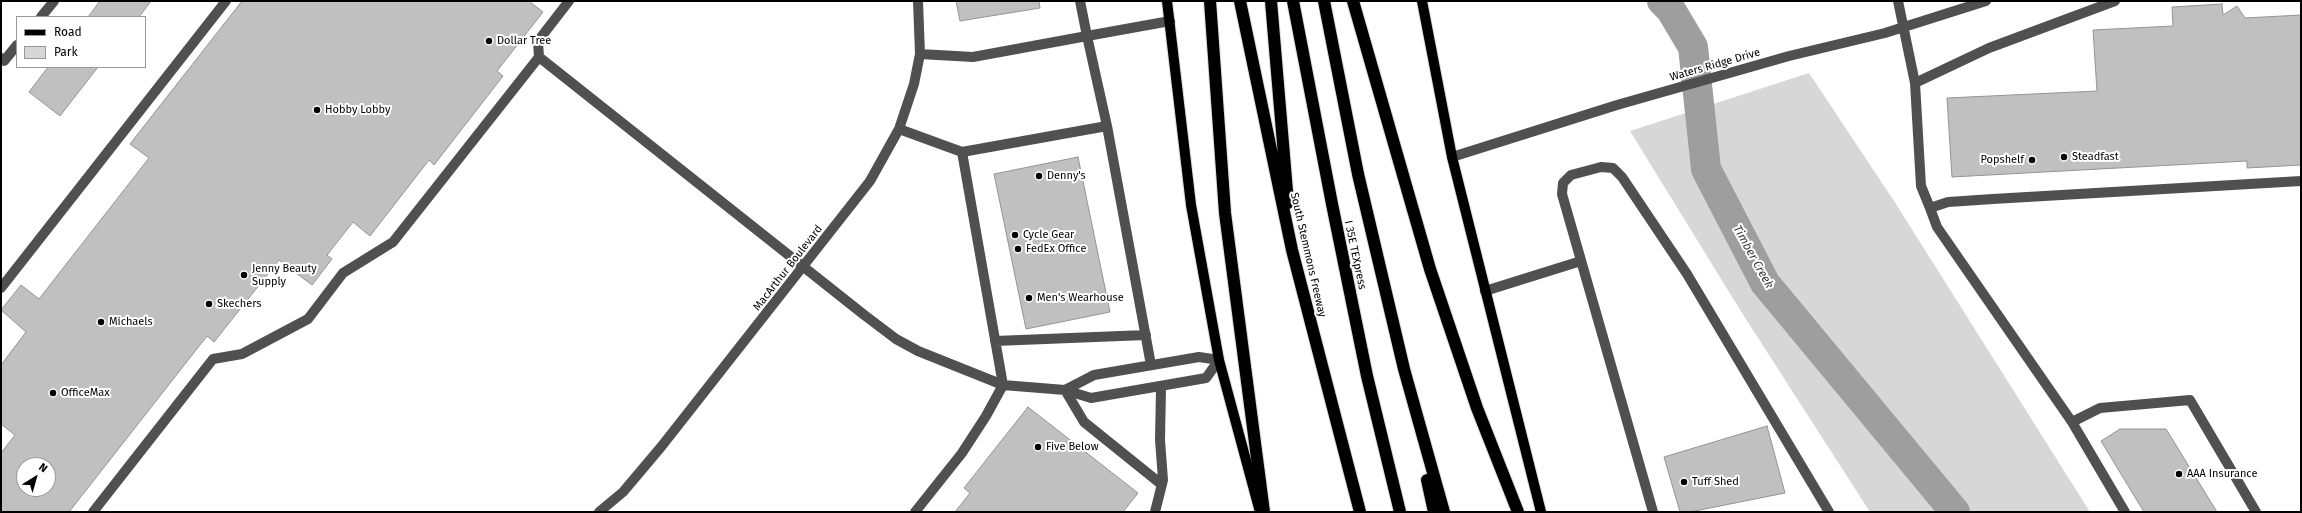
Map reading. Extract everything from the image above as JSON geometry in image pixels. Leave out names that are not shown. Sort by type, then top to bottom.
[{"type":"highway","points":[[1210,1],[1225,213],[1264,512]]},
{"type":"highway","name":"South Stemmons Freeway","points":[[1240,1],[1292,250],[1360,512]]},
{"type":"highway","points":[[1271,1],[1292,250]]},
{"type":"highway","name":"I 35E TEXpress","points":[[1293,1],[1367,376],[1400,512]]},
{"type":"highway","points":[[1324,1],[1358,174],[1404,369],[1434,512]]},
{"type":"highway","points":[[1353,1],[1430,269],[1476,408],[1518,512]]},
{"type":"highway","points":[[1404,369],[1444,512]]},
{"type":"main road","points":[[1167,1],[1191,205],[1220,360],[1260,512]]},
{"type":"main road","points":[[1422,1],[1452,157],[1540,512]]},
{"type":"street","points":[[42,16],[54,1]]},
{"type":"street","points":[[1,288],[226,1]]},
{"type":"street","points":[[93,512],[213,359],[242,354],[308,319],[343,273],[393,242],[539,57],[538,41],[569,1]]},
{"type":"street","name":"MacArthur Boulevard","points":[[599,512],[623,492],[661,447],[804,267],[870,181],[899,129],[914,84],[920,54],[918,1]]},
{"type":"street","points":[[1080,1],[1107,126],[1151,365]]},
{"type":"street","points":[[1898,1],[1902,28],[1915,83],[1921,186],[1937,227],[2072,422],[2125,512]]},
{"type":"street","name":"Waters Ridge Drive","points":[[1452,157],[1617,105],[1789,56],[1902,28],[1986,1]]},
{"type":"street","points":[[1915,83],[1989,48],[2115,1]]},
{"type":"street","points":[[920,54],[973,57],[1170,21]]},
{"type":"street","points":[[3,59],[16,46]]},
{"type":"street","points":[[539,57],[896,339],[918,351],[1003,385],[1065,390],[1091,398],[1160,388],[1206,378],[1220,360]]},
{"type":"street","points":[[899,129],[962,152],[1107,126]]},
{"type":"street","points":[[914,512],[962,453],[1003,385],[962,152]]},
{"type":"street","points":[[1653,512],[1562,194],[1563,183],[1571,175],[1601,167],[1613,168],[1622,177],[1687,274],[1829,512]]},
{"type":"street","points":[[1930,208],[1948,202],[2301,181]]},
{"type":"street","points":[[1485,291],[1581,260]]},
{"type":"street","points":[[995,341],[1146,335]]},
{"type":"street","points":[[1065,390],[1094,375],[1198,357],[1220,360]]},
{"type":"street","points":[[1154,512],[1163,480],[1160,440],[1160,388]]},
{"type":"street","points":[[1065,390],[1084,422],[1161,484]]},
{"type":"street","points":[[2072,422],[2100,408],[2190,400],[2256,512]]},
{"type":"green space","points":[[1809,73],[1896,204],[2090,512],[1870,512],[1742,313],[1630,131]]},
{"type":"building","points":[[100,1],[151,1],[140,16],[89,16]]},
{"type":"building","points":[[242,1],[529,1],[543,12],[497,71],[503,76],[434,165],[429,160],[370,236],[353,222],[327,255],[332,259],[312,285],[279,260],[214,342],[207,336],[69,512],[1,512],[1,453],[15,435],[1,424],[1,365],[26,332],[1,310],[21,285],[39,299],[149,158],[130,144]]},
{"type":"building","points":[[956,1],[1039,1],[1040,8],[960,21]]},
{"type":"building","points":[[2222,4],[2223,15],[2237,6],[2245,18],[2301,15],[2301,165],[2247,168],[2247,161],[1952,177],[1947,98],[2097,91],[2093,30],[2173,26],[2172,7]]},
{"type":"building","points":[[47,68],[97,68],[60,116],[29,92]]},
{"type":"building","points":[[1078,157],[1110,312],[1026,329],[994,174]]},
{"type":"building","name":"Five Below","points":[[1028,407],[1138,493],[1123,512],[955,512],[970,493],[964,488]]},
{"type":"building","points":[[1767,426],[1785,493],[1690,512],[1680,512],[1664,457]]},
{"type":"building","points":[[2120,429],[2166,429],[2217,512],[2144,512],[2101,441]]},
{"type":"waterway","name":"Timber Creek","points":[[1662,1],[1671,10],[1693,47],[1706,169],[1765,283],[1955,512]]},
{"type":"place","name":"Dollar Tree","points":[[489,41]]},
{"type":"place","name":"Hobby Lobby","points":[[317,110]]},
{"type":"place","name":"Steadfast","points":[[2064,157]]},
{"type":"place","name":"Popshelf","points":[[2032,160]]},
{"type":"place","name":"Denny's","points":[[1039,176]]},
{"type":"place","name":"Cycle Gear","points":[[1015,235]]},
{"type":"place","name":"FedEx Office","points":[[1018,249]]},
{"type":"place","name":"Jenny Beauty Supply","points":[[244,275]]},
{"type":"place","name":"Men's Wearhouse","points":[[1029,298]]},
{"type":"place","name":"Skechers","points":[[209,304]]},
{"type":"place","name":"Michaels","points":[[101,322]]},
{"type":"place","name":"OfficeMax","points":[[53,393]]},
{"type":"place","name":"Five Below","points":[[1038,447]]},
{"type":"place","name":"AAA Insurance","points":[[2179,474]]},
{"type":"place","name":"Tuff Shed","points":[[1684,482]]}]
